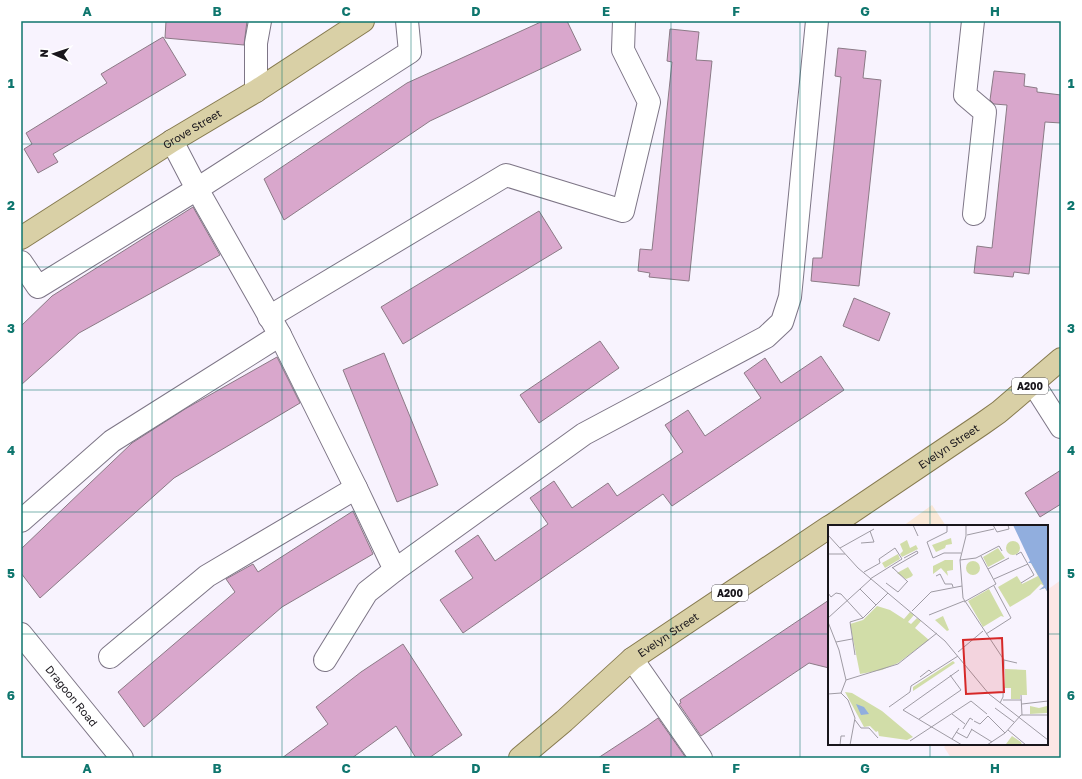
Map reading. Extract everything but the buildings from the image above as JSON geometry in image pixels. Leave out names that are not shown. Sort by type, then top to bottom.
[{"type":"main road","name":"Grove Street","points":[[21,238],[172,141],[256,91],[363,21]]},
{"type":"main road","name":"Evelyn Street","points":[[833,525],[999,412],[1061,359]]},
{"type":"main road","name":"Evelyn Street","points":[[520,758],[564,721],[632,659],[828,528]]},
{"type":"street","points":[[256,91],[256,43],[260,21]]},
{"type":"street","points":[[21,262],[38,287],[197,189],[410,52],[406,21]]},
{"type":"street","points":[[269,317],[506,175],[623,212],[649,102],[623,50],[624,21]]},
{"type":"street","points":[[325,660],[367,592],[395,570],[584,434],[766,337],[782,322],[790,297],[817,21]]},
{"type":"street","points":[[973,21],[965,94],[985,112],[974,214]]},
{"type":"street","points":[[172,141],[197,189],[280,335],[395,570]]},
{"type":"street","points":[[21,521],[112,441],[280,335]]},
{"type":"street","points":[[1033,383],[1061,427]]},
{"type":"street","points":[[110,657],[207,576],[356,488]]},
{"type":"street","name":"Dragoon Road","points":[[21,634],[122,758]]},
{"type":"street","points":[[632,659],[702,758]]},
{"type":"shaded area","points":[[932,505],[945,525],[904,525]]},
{"type":"shaded area","points":[[1061,580],[1061,758],[951,758],[944,747],[947,745],[1048,745],[1048,589]]}]
